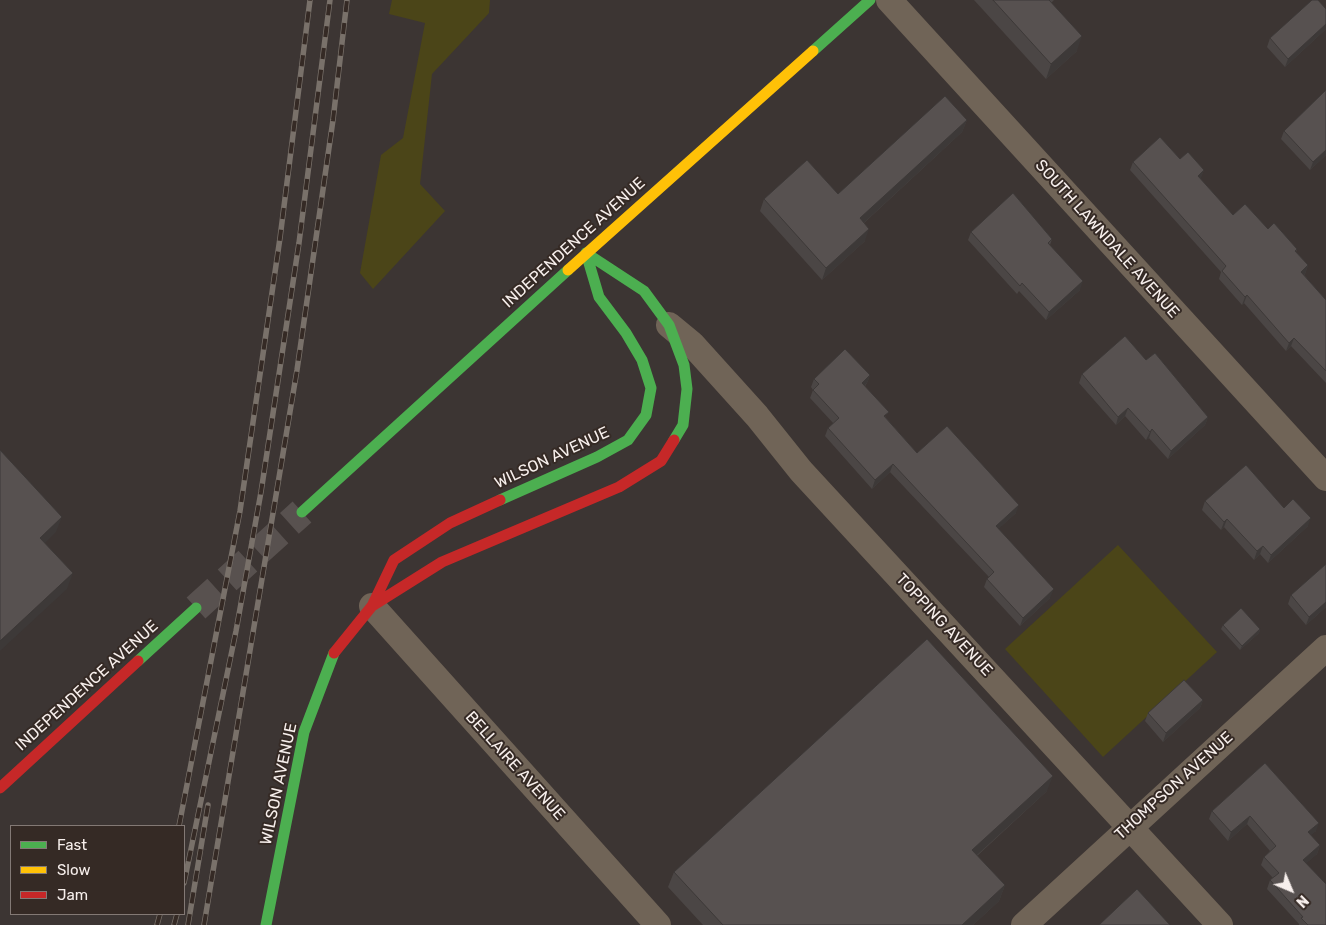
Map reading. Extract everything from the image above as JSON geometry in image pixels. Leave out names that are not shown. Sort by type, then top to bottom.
[{"type":"main road","name":"INDEPENDENCE AVENUE","points":[[302,512],[586,253],[870,0]]},
{"type":"main road","name":"WILSON AVENUE","points":[[372,606],[442,562],[619,487],[661,460],[683,425],[687,388],[684,365],[669,324],[644,291],[586,253]]},
{"type":"main road","name":"WILSON AVENUE","points":[[266,925],[304,732],[336,650],[372,606],[394,560],[450,524],[597,457],[628,440],[646,415],[651,388],[642,360],[626,333],[599,297],[586,253]]},
{"type":"main road","name":"INDEPENDENCE AVENUE","points":[[0,788],[196,608]]},
{"type":"street","name":"SOUTH LAWNDALE AVENUE","points":[[889,0],[1326,478]]},
{"type":"street","name":"TOPPING AVENUE","points":[[669,324],[692,344],[757,416],[800,471],[1220,925]]},
{"type":"street","name":"BELLAIRE AVENUE","points":[[372,606],[658,925]]},
{"type":"street","name":"THOMPSON AVENUE","points":[[1024,925],[1326,648]]},
{"type":"shaded area","points":[[392,0],[490,0],[489,13],[432,74],[420,184],[445,211],[373,289],[360,273],[381,155],[403,138],[425,23],[389,14]]},
{"type":"shaded area","points":[[1118,545],[1217,652],[1103,757],[1005,649]]},
{"type":"building","points":[[993,0],[1049,0],[1082,36],[1051,64]]},
{"type":"building","points":[[1312,0],[1318,0],[1326,9],[1326,24],[1288,59],[1270,38]]},
{"type":"building","points":[[1326,90],[1326,150],[1313,162],[1284,131]]},
{"type":"building","points":[[945,96],[967,120],[860,218],[869,229],[826,268],[764,199],[807,160],[838,194]]},
{"type":"building","points":[[1160,137],[1180,159],[1188,152],[1204,170],[1198,176],[1233,215],[1245,204],[1268,229],[1274,223],[1297,249],[1295,251],[1308,265],[1301,272],[1326,300],[1326,371],[1294,338],[1289,343],[1247,295],[1245,297],[1222,271],[1226,266],[1133,162]]},
{"type":"building","points":[[1013,193],[1052,239],[1048,243],[1083,281],[1049,312],[1022,283],[1020,286],[971,232]]},
{"type":"building","points":[[1125,336],[1146,360],[1155,353],[1208,417],[1171,451],[1152,429],[1150,432],[1128,408],[1118,417],[1082,374]]},
{"type":"building","points":[[845,349],[870,375],[862,383],[889,412],[884,416],[917,453],[947,426],[1019,505],[996,526],[1054,589],[1023,618],[987,579],[994,572],[893,464],[875,480],[828,428],[839,418],[813,390],[819,384],[814,379]]},
{"type":"building","points":[[0,450],[62,517],[40,538],[73,573],[0,641]]},
{"type":"building","points":[[1246,465],[1284,508],[1293,499],[1311,518],[1271,555],[1263,546],[1257,551],[1227,519],[1224,522],[1205,501]]},
{"type":"building","points":[[1326,564],[1326,602],[1309,617],[1291,595]]},
{"type":"building","points":[[1241,608],[1260,629],[1242,646],[1223,625]]},
{"type":"building","points":[[927,639],[1053,776],[972,850],[1005,885],[962,925],[723,925],[674,872]]},
{"type":"building","points":[[1184,680],[1203,700],[1166,733],[1148,713]]},
{"type":"building","points":[[1265,763],[1319,823],[1308,832],[1320,845],[1303,860],[1326,884],[1326,925],[1308,925],[1270,880],[1279,873],[1264,857],[1276,846],[1250,816],[1231,832],[1212,811]]},
{"type":"building","points":[[1137,889],[1170,925],[1099,925]]},
{"type":"tunnel","points":[[196,608],[302,512]]},
{"type":"railway","points":[[179,825],[240,511],[280,238],[310,0]]},
{"type":"railway","points":[[185,878],[236,631],[261,492],[299,243],[330,0]]},
{"type":"railway","points":[[204,925],[297,370],[333,120],[347,0]]},
{"type":"railway","points":[[188,925],[208,805]]},
{"type":"railway","points":[[157,925],[160,915]]},
{"type":"railway","points":[[174,925],[177,915]]},
{"type":"traffic: fast","points":[[813,51],[870,0]]},
{"type":"traffic: fast","points":[[586,253],[644,291],[669,325],[684,365],[687,389],[683,425],[674,440]]},
{"type":"traffic: fast","points":[[500,500],[597,457],[628,440],[646,415],[651,388],[642,360],[626,333],[599,297],[586,253]]},
{"type":"traffic: fast","points":[[302,512],[568,270]]},
{"type":"traffic: fast","points":[[138,661],[196,608]]},
{"type":"traffic: fast","points":[[266,925],[304,732],[334,653]]},
{"type":"traffic: slow","points":[[568,270],[813,51]]},
{"type":"traffic: jam","points":[[372,606],[442,562],[619,487],[661,461],[674,440]]},
{"type":"traffic: jam","points":[[334,653],[372,606],[394,560],[450,523],[500,500]]},
{"type":"traffic: jam","points":[[0,788],[138,661]]}]
